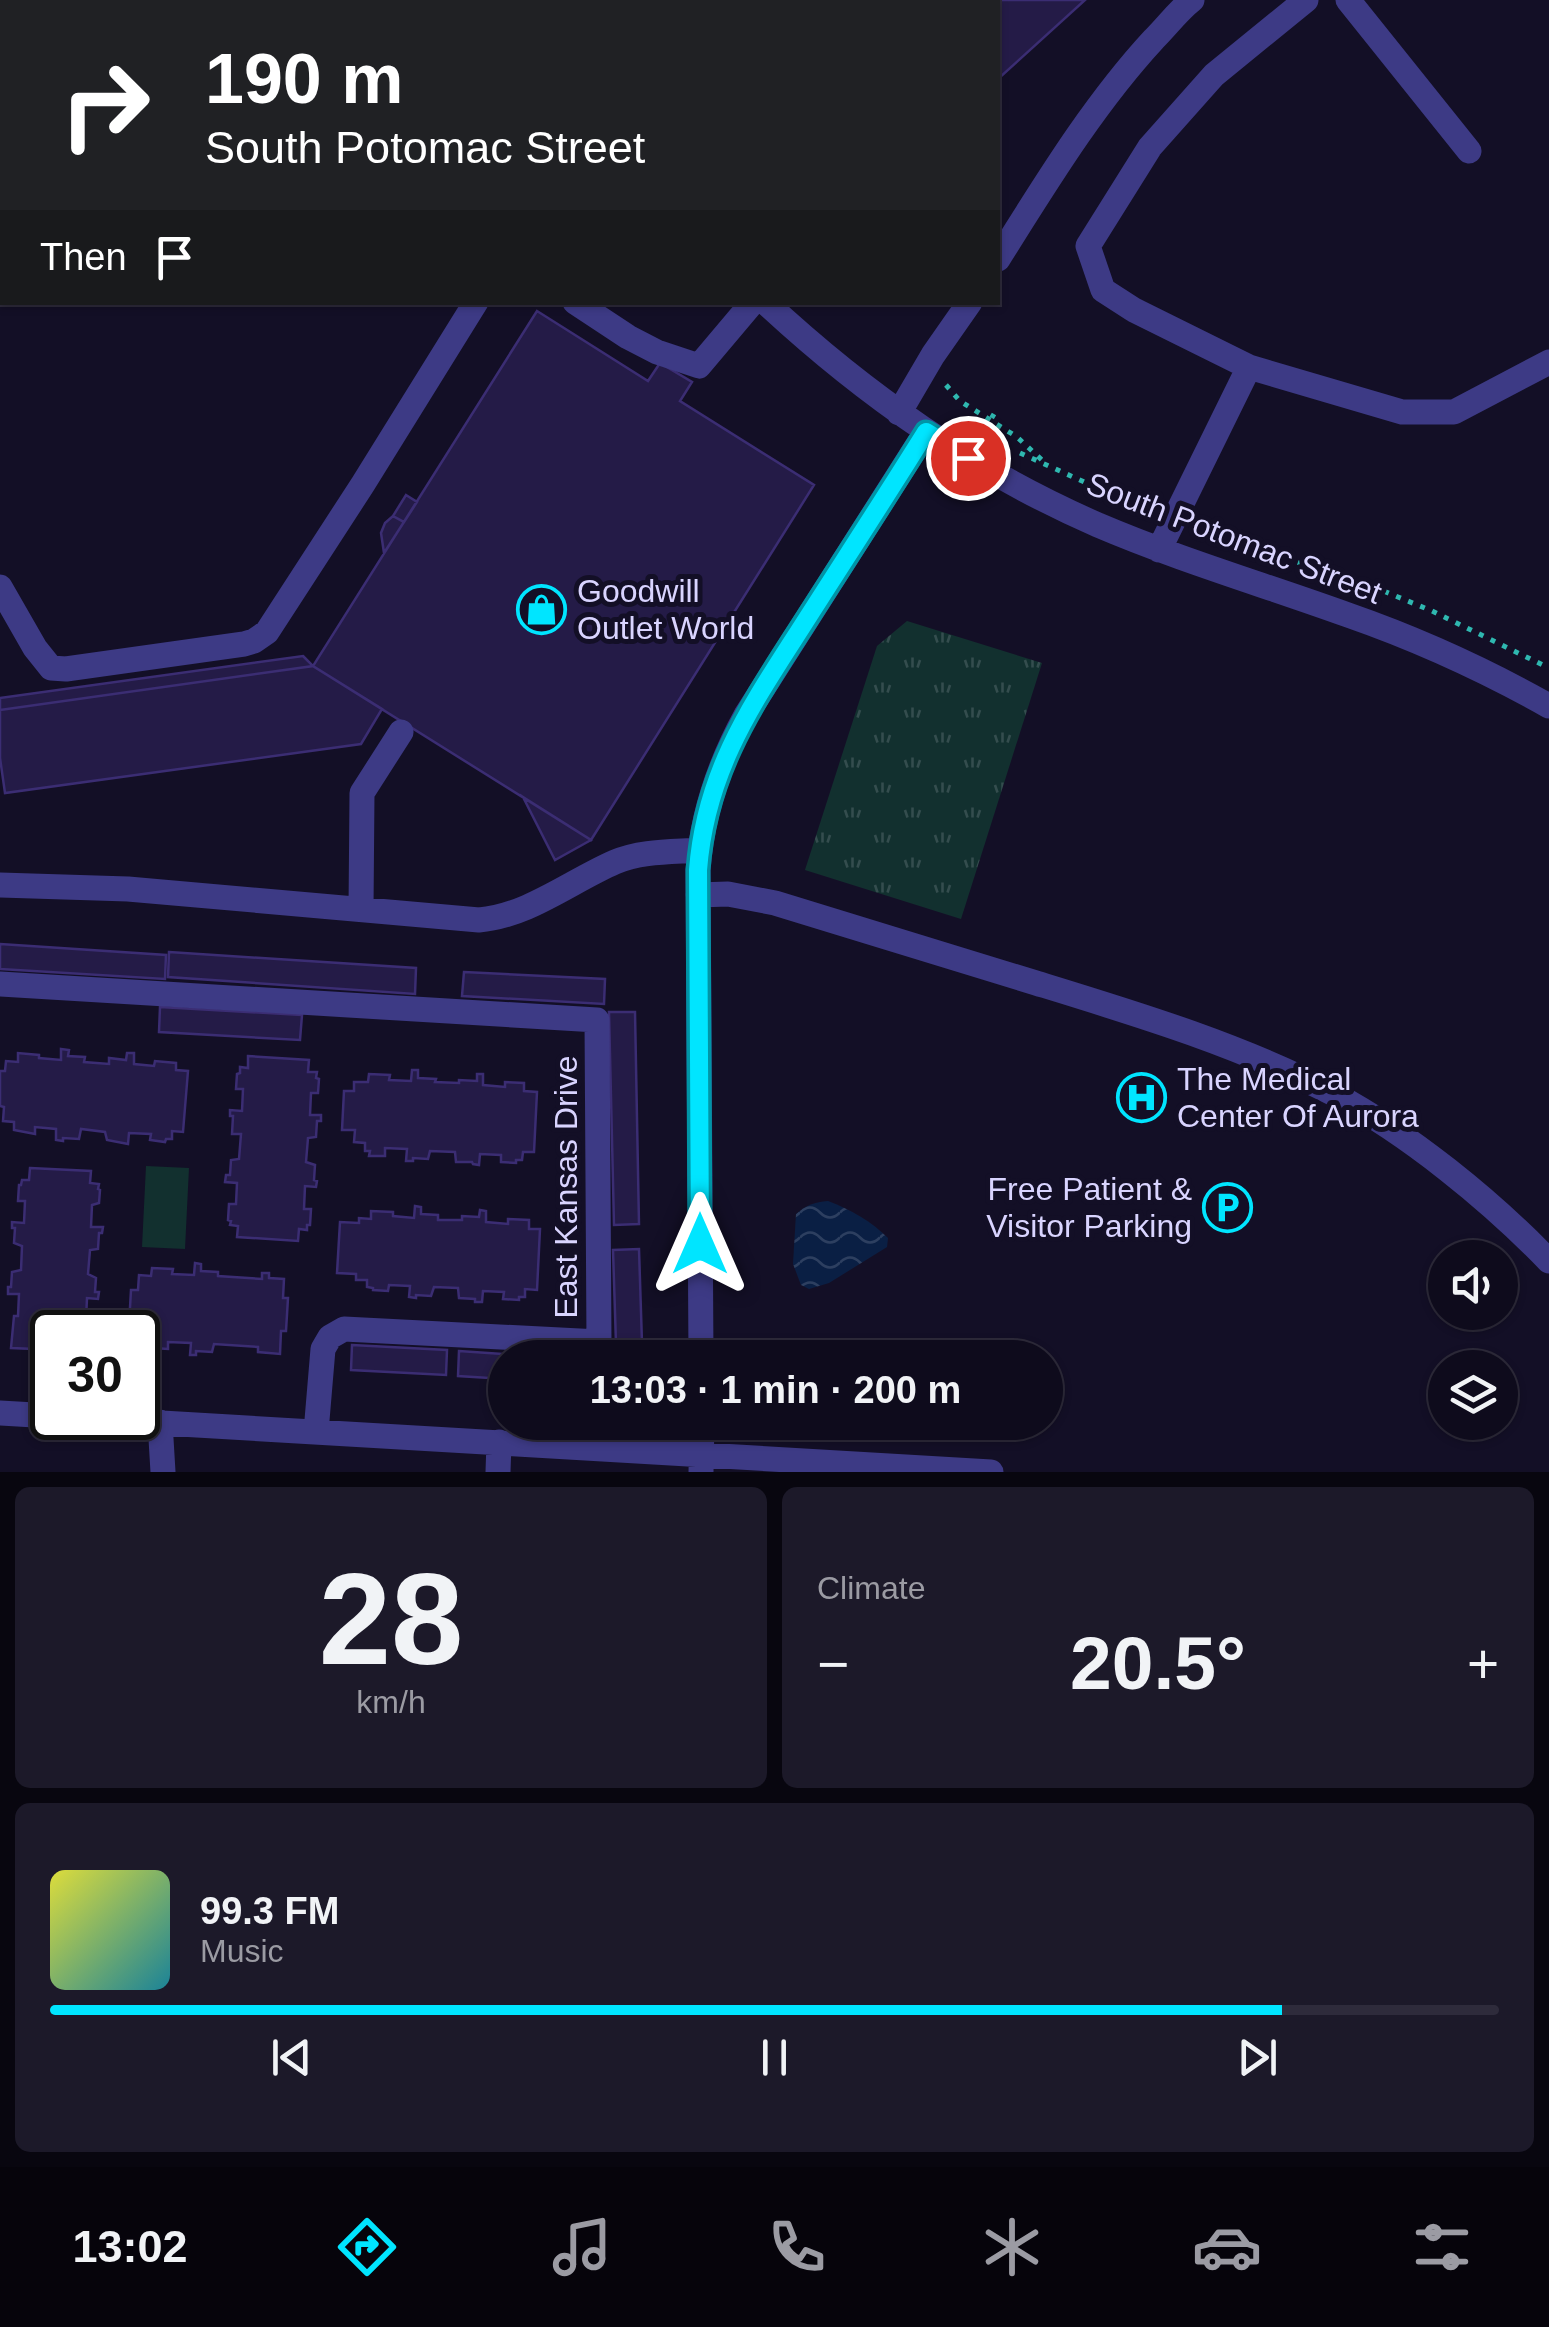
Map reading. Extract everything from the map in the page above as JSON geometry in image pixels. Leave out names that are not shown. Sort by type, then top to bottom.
[{"type":"street","points":[[1000,256],[1107,94],[1192,0]]},
{"type":"street","points":[[1306,0],[1214,75],[1150,147],[1088,246],[1103,290],[1134,310],[1250,367],[1402,412],[1454,412],[1549,362]]},
{"type":"street","points":[[1348,0],[1469,151]]},
{"type":"street","points":[[0,587],[51,668],[66,669],[258,640],[338,524],[474,305]]},
{"type":"street","points":[[580,305],[642,344],[700,366],[751,305]]},
{"type":"street","name":"South Potomac Street","points":[[768,305],[854,380],[926,432],[1065,510],[1204,567],[1380,627],[1475,667],[1549,706]]},
{"type":"street","points":[[899,413],[968,305]]},
{"type":"street","points":[[1159,550],[1250,367]]},
{"type":"street","points":[[701,1340],[698,895],[699,850],[708,804],[736,732],[926,432]]},
{"type":"street","points":[[361,909],[362,792],[400,732]]},
{"type":"street","points":[[0,885],[128,889],[480,920],[515,912],[628,858],[699,850]]},
{"type":"street","points":[[698,895],[728,894],[776,903],[1136,1014],[1286,1071],[1338,1096],[1436,1162],[1498,1212],[1549,1261]]},
{"type":"street","name":"East Kansas Drive","points":[[0,984],[597,1020],[599,1342],[344,1329],[330,1337],[323,1349],[316,1432]]},
{"type":"street","points":[[0,1413],[30,1415]]},
{"type":"street","points":[[163,1472],[160,1422],[499,1442],[701,1463],[991,1472]]},
{"type":"street","points":[[498,1472],[499,1442]]},
{"type":"path","points":[[946,376],[952,394],[1018,437],[1045,463],[1130,503],[1224,539],[1381,590],[1549,668]]},
{"type":"path","points":[[984,428],[992,418]]},
{"type":"green space","points":[[907,621],[1042,663],[961,919],[805,870],[877,646]]},
{"type":"green space","points":[[146,1166],[189,1168],[185,1249],[142,1247]]},
{"type":"water","points":[[828,1201],[875,1227],[888,1238],[887,1247],[829,1283],[809,1289],[801,1285],[793,1264],[796,1214],[811,1204]]},
{"type":"building","points":[[1000,0],[1085,0],[1000,77]]},
{"type":"building","name":"Goodwill Outlet World","points":[[537,311],[648,381],[660,363],[692,382],[680,401],[814,485],[591,840],[313,666]]},
{"type":"building","points":[[406,495],[417,502],[404,522],[393,516]]},
{"type":"building","points":[[393,516],[404,522],[384,553],[381,533]]},
{"type":"building","points":[[303,656],[313,666],[0,710],[0,698]]},
{"type":"building","points":[[313,666],[382,709],[361,744],[5,793],[0,710]]},
{"type":"building","points":[[523,797],[591,840],[555,860]]},
{"type":"building","points":[[0,944],[166,955],[165,979],[0,969]]},
{"type":"building","points":[[169,952],[416,968],[415,994],[168,977]]},
{"type":"building","points":[[464,972],[605,979],[604,1004],[462,996]]},
{"type":"building","points":[[160,1007],[302,1015],[300,1040],[159,1032]]},
{"type":"building","points":[[609,1012],[635,1012],[639,1224],[614,1225]]},
{"type":"building","points":[[61,1049],[69,1050],[68,1056],[85,1057],[84,1062],[109,1064],[109,1058],[126,1060],[127,1053],[134,1053],[134,1064],[176,1063],[176,1070],[188,1071],[183,1132],[172,1131],[172,1139],[165,1142],[150,1140],[151,1134],[129,1133],[128,1144],[107,1140],[105,1132],[81,1129],[79,1139],[63,1141],[56,1140],[56,1129],[35,1127],[35,1134],[14,1130],[14,1122],[3,1121],[0,1071],[5,1071],[6,1061],[18,1062],[18,1053],[61,1060]]},
{"type":"building","points":[[248,1056],[309,1060],[308,1072],[317,1072],[319,1079],[318,1093],[311,1093],[310,1115],[321,1115],[321,1121],[317,1121],[316,1137],[308,1138],[306,1162],[315,1165],[317,1181],[316,1187],[305,1186],[304,1209],[311,1209],[310,1225],[307,1230],[299,1229],[298,1241],[237,1237],[238,1226],[230,1225],[228,1220],[229,1204],[236,1204],[237,1183],[225,1182],[226,1175],[230,1175],[231,1160],[239,1159],[241,1134],[232,1134],[230,1110],[242,1111],[243,1089],[236,1089],[237,1074],[240,1067],[248,1068]]},
{"type":"building","points":[[412,1070],[418,1070],[418,1078],[436,1079],[435,1082],[477,1081],[477,1074],[483,1074],[483,1085],[505,1087],[505,1082],[524,1083],[524,1091],[537,1092],[534,1152],[523,1152],[522,1160],[516,1163],[501,1162],[501,1155],[480,1154],[479,1165],[456,1162],[455,1152],[430,1151],[428,1159],[406,1161],[407,1149],[385,1148],[385,1156],[369,1156],[365,1143],[354,1142],[355,1130],[342,1130],[344,1091],[354,1091],[354,1082],[368,1082],[369,1074],[411,1081]]},
{"type":"building","points":[[30,1168],[91,1171],[90,1183],[99,1184],[100,1190],[99,1203],[92,1205],[91,1227],[103,1227],[98,1249],[90,1250],[88,1274],[96,1278],[95,1292],[99,1292],[98,1299],[87,1298],[86,1310],[30,1310],[30,1349],[11,1348],[19,1294],[8,1294],[8,1287],[12,1272],[21,1270],[22,1246],[14,1243],[12,1222],[24,1223],[25,1201],[18,1201],[19,1185],[22,1180],[29,1180]]},
{"type":"building","points":[[415,1206],[421,1207],[421,1214],[438,1215],[438,1220],[479,1217],[480,1210],[486,1211],[486,1222],[508,1224],[508,1219],[529,1220],[529,1229],[540,1229],[537,1290],[525,1289],[525,1297],[519,1300],[503,1299],[504,1292],[483,1291],[482,1302],[475,1302],[459,1298],[458,1288],[434,1287],[431,1296],[416,1298],[409,1297],[410,1286],[389,1285],[388,1291],[373,1290],[367,1287],[367,1280],[356,1280],[356,1274],[337,1273],[340,1222],[371,1219],[371,1211],[414,1218]]},
{"type":"building","points":[[639,1249],[642,1340],[616,1340],[613,1250]]},
{"type":"building","points":[[195,1263],[201,1264],[201,1271],[218,1272],[218,1276],[262,1279],[262,1273],[269,1273],[269,1278],[284,1279],[283,1298],[288,1298],[280,1354],[258,1352],[258,1347],[214,1344],[212,1352],[196,1351],[196,1355],[190,1355],[191,1343],[168,1342],[168,1349],[160,1348],[160,1310],[130,1310],[131,1290],[138,1290],[139,1275],[151,1276],[152,1268],[194,1275]]},
{"type":"building","points":[[352,1345],[447,1350],[446,1375],[351,1370]]},
{"type":"building","points":[[459,1351],[488,1353],[488,1378],[458,1376]]},
{"type":"place","name":"Goodwill Outlet World","points":[[542,609]]},
{"type":"place","name":"The Medical Center Of Aurora","points":[[1142,1097]]},
{"type":"place","name":"Free Patient & Visitor Parking","points":[[1227,1207]]},
{"type":"route","points":[[700,1244],[698,870],[708,804],[717,776],[746,715],[926,432],[968,458]]}]
